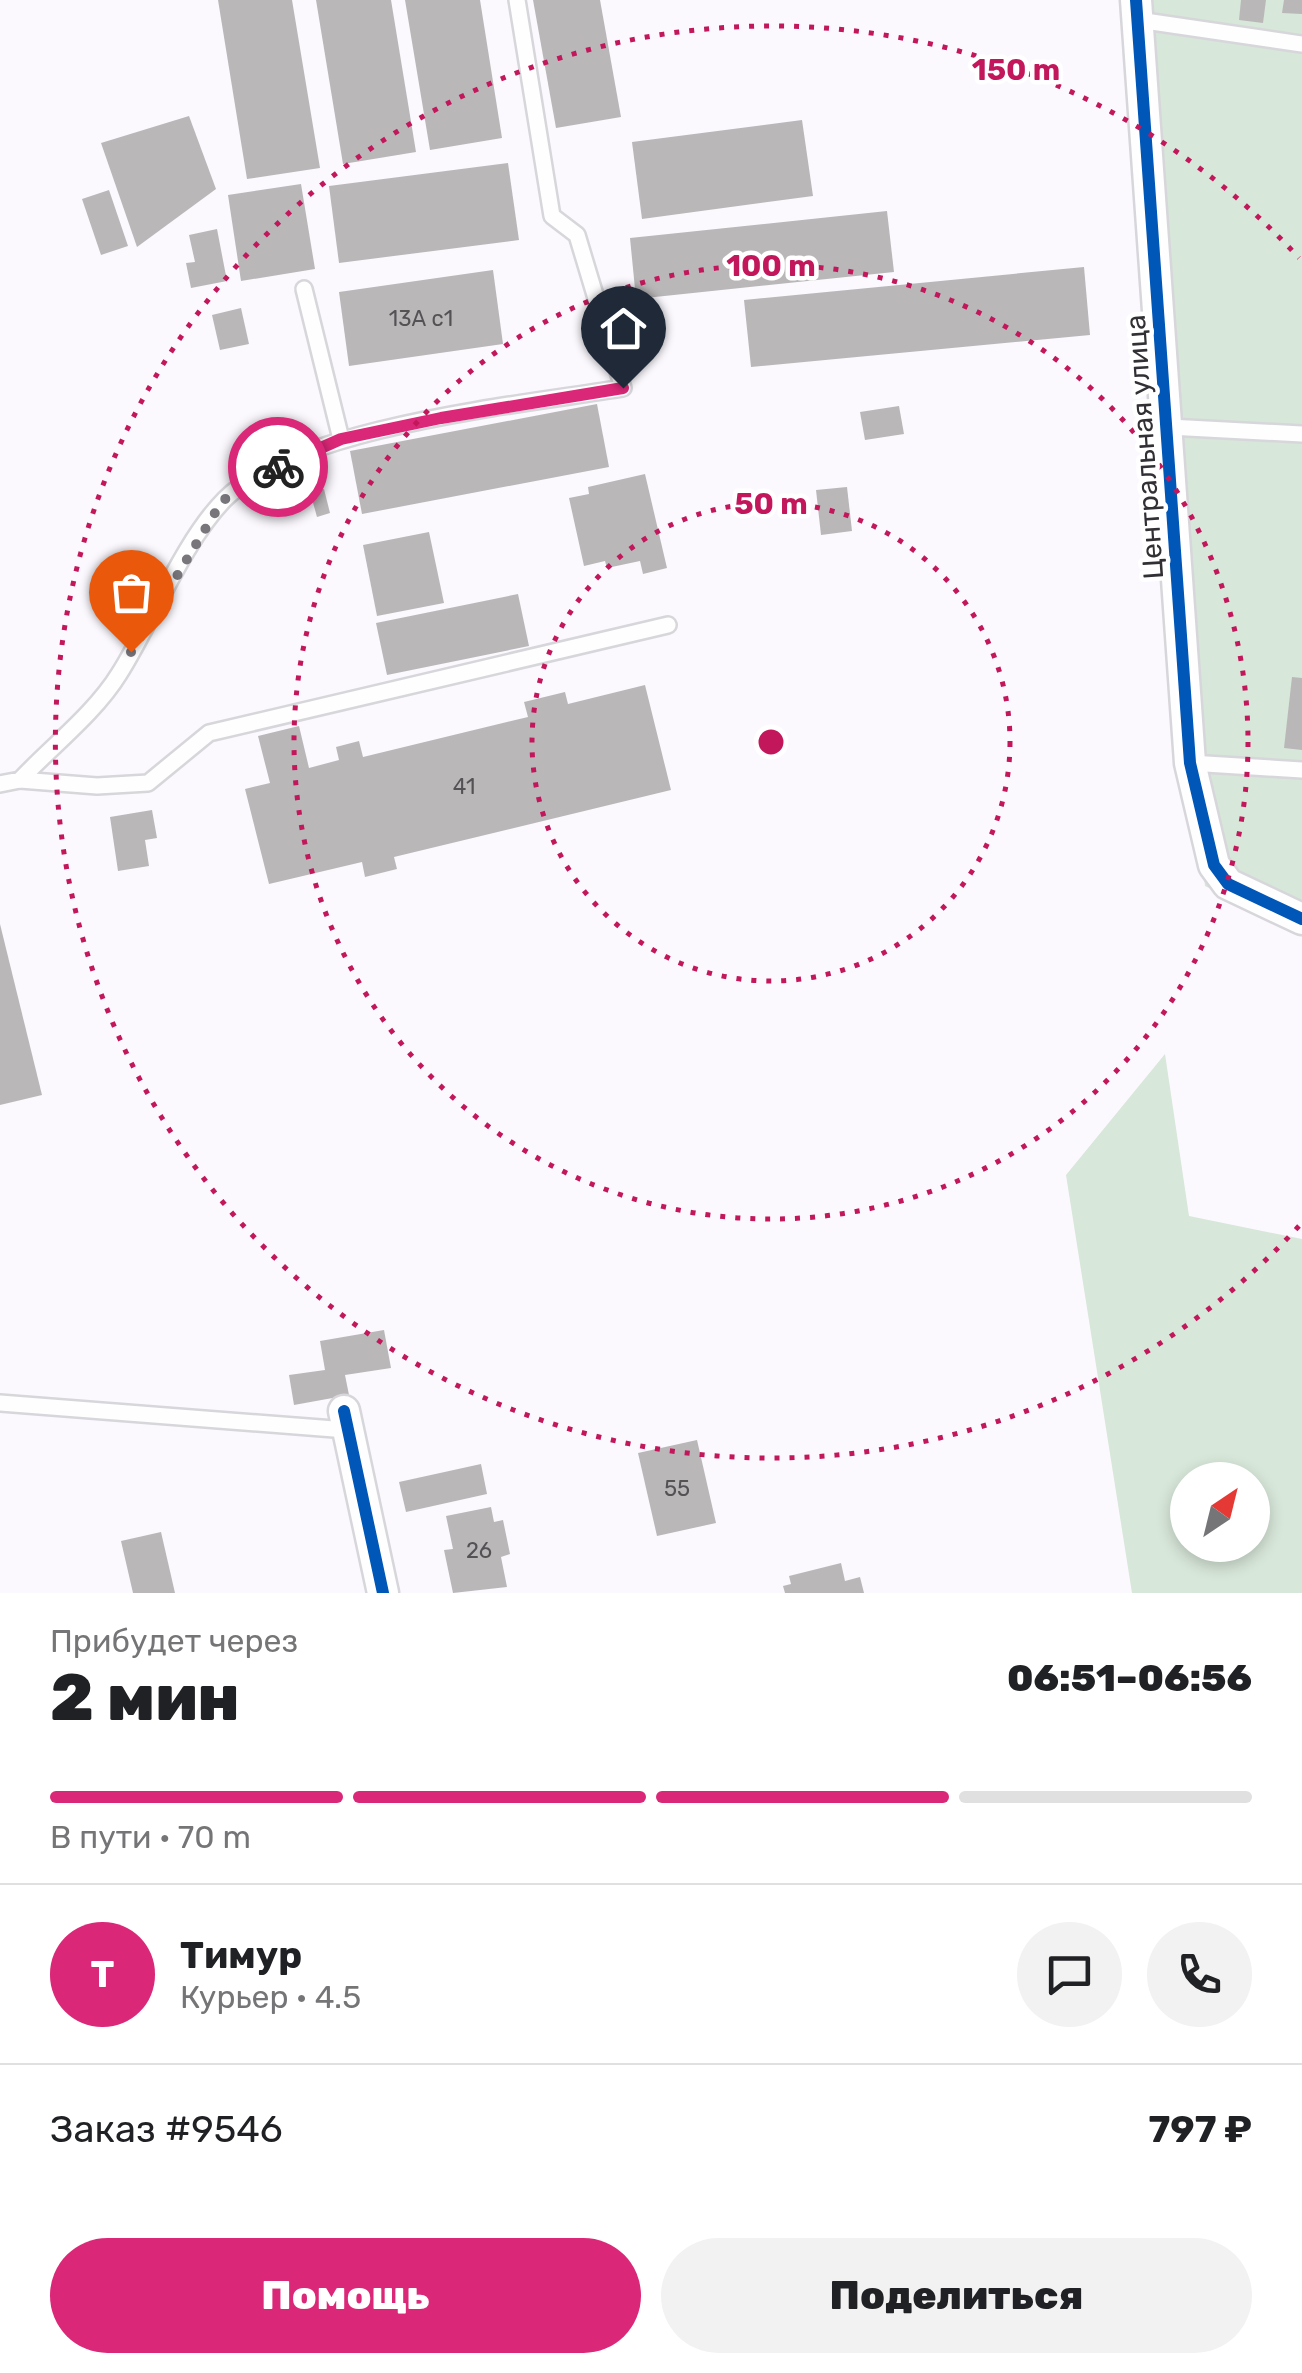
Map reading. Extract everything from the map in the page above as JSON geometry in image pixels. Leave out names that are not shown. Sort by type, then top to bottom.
[{"type":"street","name":"Центральная улица","points":[[1137,10],[1190,763],[1214,865],[1228,884],[1302,919]]},
{"type":"street","points":[[346,1420],[382,1593]]},
{"type":"lane","points":[[20,780],[117,678],[158,601],[221,503],[243,482],[341,439],[623,388],[577,235],[552,216],[517,0]]},
{"type":"lane","points":[[1137,10],[1302,44]]},
{"type":"lane","points":[[304,289],[341,439]]},
{"type":"lane","points":[[1169,427],[1302,434]]},
{"type":"lane","points":[[0,784],[20,780],[138,785],[159,778],[209,733],[668,625]]},
{"type":"lane","points":[[1190,763],[1302,770]]},
{"type":"lane","points":[[0,1404],[346,1420]]},
{"type":"green space","points":[[1136,0],[1302,0],[1302,933],[1205,886],[1190,763]]},
{"type":"green space","points":[[1165,1054],[1189,1216],[1302,1239],[1302,1593],[1132,1593],[1066,1175]]},
{"type":"building","points":[[218,0],[292,0],[320,168],[247,179]]},
{"type":"building","points":[[316,0],[391,0],[416,152],[343,164]]},
{"type":"building","points":[[405,0],[480,0],[502,138],[430,150]]},
{"type":"building","points":[[533,0],[600,0],[621,117],[556,128]]},
{"type":"building","points":[[1241,0],[1266,0],[1263,23],[1239,20]]},
{"type":"building","points":[[1284,0],[1302,0],[1302,14],[1282,13]]},
{"type":"building","points":[[189,116],[216,189],[137,247],[101,143]]},
{"type":"building","points":[[802,120],[813,196],[642,219],[632,142]]},
{"type":"building","points":[[508,163],[519,240],[339,263],[329,186]]},
{"type":"building","points":[[301,184],[315,269],[241,281],[228,195]]},
{"type":"building","points":[[109,190],[128,246],[101,255],[82,199]]},
{"type":"building","points":[[887,211],[894,272],[636,299],[630,238]]},
{"type":"building","points":[[217,229],[227,281],[191,288],[186,263],[195,262],[189,235]]},
{"type":"building","points":[[1084,267],[1090,335],[751,367],[744,300]]},
{"type":"building","points":[[493,270],[503,344],[349,366],[339,292]]},
{"type":"building","points":[[241,308],[249,344],[220,350],[212,315]]},
{"type":"building","points":[[597,404],[609,467],[362,514],[350,451]]},
{"type":"building","points":[[899,406],[904,434],[865,440],[860,412]]},
{"type":"building","points":[[645,474],[667,568],[643,574],[640,561],[607,568],[605,561],[584,566],[569,498],[589,494],[588,487]]},
{"type":"building","points":[[847,487],[852,531],[821,535],[816,490]]},
{"type":"building","points":[[324,489],[330,513],[317,517],[310,492]]},
{"type":"building","points":[[429,532],[444,603],[377,616],[363,545]]},
{"type":"building","points":[[518,594],[529,646],[387,675],[376,623]]},
{"type":"building","points":[[1292,677],[1302,678],[1302,750],[1284,748]]},
{"type":"building","points":[[645,685],[671,790],[394,857],[397,869],[365,877],[362,862],[269,884],[245,789],[270,783],[258,736],[299,726],[309,768],[339,760],[336,747],[359,741],[363,757],[528,717],[524,702],[565,692],[568,704]]},
{"type":"building","points":[[152,810],[157,838],[145,840],[149,866],[118,871],[110,817]]},
{"type":"building","points":[[0,924],[42,1095],[0,1105]]},
{"type":"building","points":[[384,1330],[391,1368],[345,1375],[349,1395],[294,1405],[289,1375],[325,1370],[320,1341]]},
{"type":"building","points":[[697,1440],[716,1523],[657,1536],[638,1453]]},
{"type":"building","points":[[481,1464],[487,1494],[406,1512],[399,1482]]},
{"type":"building","points":[[491,1507],[494,1522],[503,1520],[510,1554],[501,1557],[507,1587],[453,1593],[444,1550],[453,1549],[446,1516]]},
{"type":"building","points":[[161,1532],[175,1593],[133,1593],[121,1541]]},
{"type":"building","points":[[841,1563],[845,1581],[860,1577],[864,1593],[785,1593],[783,1586],[791,1584],[789,1576]]},
{"type":"cycle path","points":[[1136,0],[1190,763],[1214,865],[1228,884],[1302,919]]},
{"type":"cycle path","points":[[344,1411],[383,1593]]},
{"type":"way so far","points":[[131,652],[158,601],[221,503],[243,482],[278,467]]},
{"type":"route","points":[[278,467],[341,439],[623,388]]}]
